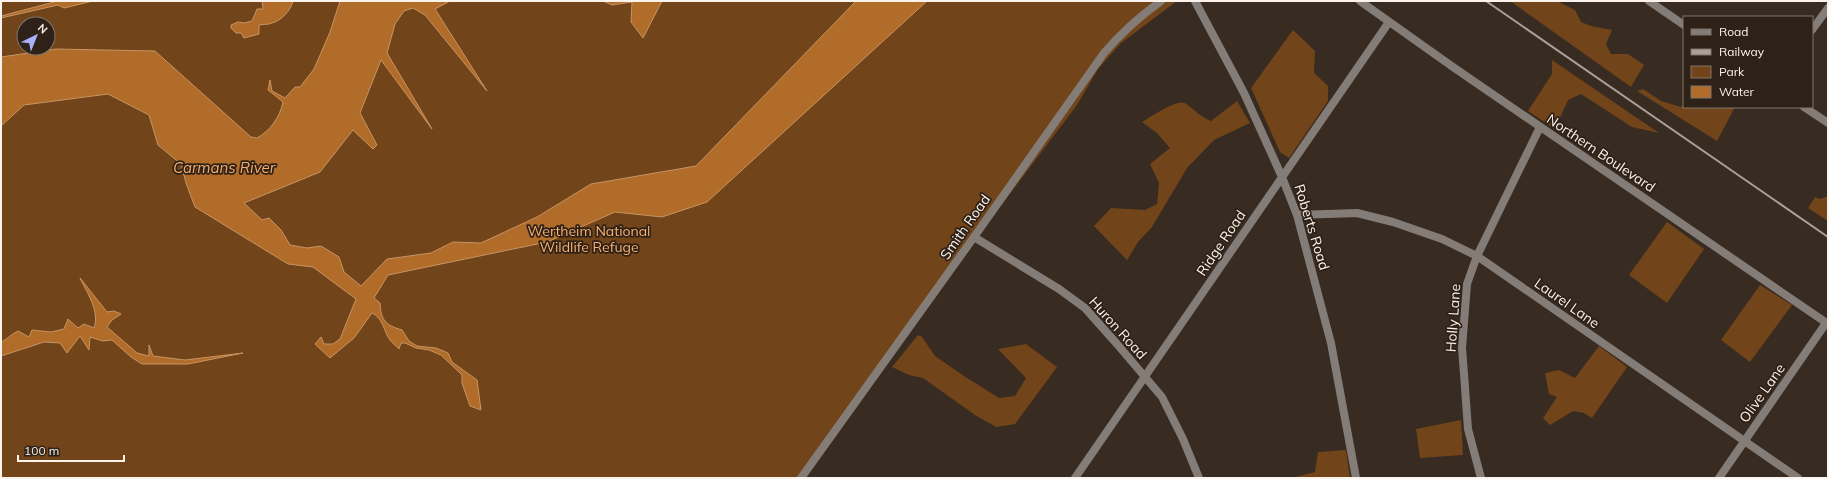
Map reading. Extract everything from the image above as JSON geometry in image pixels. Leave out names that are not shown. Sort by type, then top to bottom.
[{"type":"street","name":"Smith Road","points":[[801,478],[1104,53],[1122,32],[1161,1]]},
{"type":"street","name":"Roberts Road","points":[[1194,1],[1244,93],[1282,177],[1296,215],[1331,343],[1356,478]]},
{"type":"street","name":"Northern Boulevard","points":[[1360,1],[1540,127],[1827,323]]},
{"type":"street","points":[[1649,1],[1683,24]]},
{"type":"street","points":[[1813,29],[1828,8]]},
{"type":"street","name":"Ridge Road","points":[[1075,478],[1389,22]]},
{"type":"street","points":[[1806,108],[1828,123]]},
{"type":"street","name":"Holly Lane","points":[[1481,478],[1468,429],[1462,348],[1467,284],[1477,256],[1540,127]]},
{"type":"street","name":"Laurel Lane","points":[[1296,215],[1357,213],[1393,222],[1442,239],[1477,256],[1798,478]]},
{"type":"street","name":"Huron Road","points":[[974,237],[1059,289],[1084,308],[1162,397],[1184,439],[1199,478]]},
{"type":"street","name":"Olive Lane","points":[[1719,478],[1827,323]]},
{"type":"green space","name":"Wertheim National Wildlife Refuge","points":[[1,1],[1177,1],[1121,43],[1098,69],[1077,105],[990,220],[806,478],[1,478]]},
{"type":"green space","points":[[1510,1],[1557,1],[1575,10],[1581,22],[1591,26],[1612,30],[1606,44],[1611,54],[1628,54],[1644,65],[1631,87]]},
{"type":"green space","points":[[1293,30],[1315,51],[1314,73],[1328,86],[1328,101],[1289,158],[1280,152],[1251,88]]},
{"type":"green space","points":[[1552,60],[1659,133],[1632,127],[1581,94],[1568,100],[1555,129],[1528,111],[1552,74]]},
{"type":"green space","points":[[1643,89],[1661,101],[1681,107],[1683,104],[1683,108],[1734,108],[1717,141],[1637,91]]},
{"type":"green space","points":[[1237,101],[1250,123],[1214,140],[1187,168],[1152,227],[1138,242],[1127,260],[1094,226],[1111,208],[1145,210],[1157,204],[1159,183],[1150,164],[1170,148],[1157,133],[1142,122],[1170,106],[1181,102],[1185,103],[1200,115],[1211,121]]},
{"type":"green space","points":[[1828,196],[1828,221],[1808,208],[1815,197],[1820,199]]},
{"type":"green space","points":[[1667,222],[1704,249],[1667,303],[1629,275]]},
{"type":"green space","points":[[1760,285],[1792,305],[1750,362],[1721,340]]},
{"type":"green space","points":[[918,335],[922,337],[935,356],[999,398],[1015,396],[1026,378],[998,349],[1026,344],[1057,367],[1015,424],[996,427],[975,415],[923,378],[909,375],[892,367]]},
{"type":"green space","points":[[1599,346],[1627,367],[1592,418],[1584,413],[1573,411],[1550,425],[1543,418],[1557,397],[1549,394],[1545,373],[1559,370],[1575,378]]},
{"type":"green space","points":[[1461,420],[1463,455],[1420,458],[1416,429]]},
{"type":"green space","points":[[1346,450],[1350,478],[1292,478],[1315,472],[1318,452]]},
{"type":"water","points":[[58,1],[93,1],[64,8],[58,5],[1,18],[1,16]]},
{"type":"water","points":[[262,1],[293,1],[288,11],[282,18],[270,24],[259,25],[259,34],[244,38],[241,33],[236,33],[231,28],[231,25],[238,22],[244,23],[252,21],[257,9],[263,9]]},
{"type":"water","name":"Carmans River","points":[[340,1],[450,1],[435,9],[487,91],[425,15],[413,8],[404,11],[395,24],[387,53],[432,129],[381,60],[360,113],[377,145],[373,149],[353,130],[320,172],[244,203],[262,220],[269,218],[281,230],[290,245],[307,248],[321,246],[339,257],[344,272],[361,286],[387,259],[431,253],[453,242],[481,243],[537,217],[591,184],[696,166],[856,1],[927,1],[707,202],[662,217],[615,212],[547,242],[388,275],[374,298],[380,303],[381,314],[385,321],[388,324],[402,330],[409,341],[417,346],[436,348],[448,353],[452,362],[477,380],[481,410],[470,406],[462,383],[462,375],[441,355],[429,350],[416,348],[405,343],[401,343],[399,349],[388,337],[379,318],[372,313],[354,338],[330,358],[315,344],[321,337],[324,344],[333,344],[340,339],[356,299],[313,267],[288,264],[195,207],[181,164],[158,145],[149,115],[108,94],[24,105],[1,126],[1,57],[16,55],[56,56],[56,49],[155,51],[251,137],[257,138],[266,132],[274,123],[282,108],[283,102],[268,90],[270,80],[272,91],[285,98],[295,87],[300,87],[314,69],[330,32]]},
{"type":"water","points":[[603,1],[662,1],[643,38],[631,22],[632,2],[612,5]]},
{"type":"water","points":[[80,278],[107,312],[114,311],[121,314],[112,320],[107,327],[137,353],[149,356],[149,345],[153,356],[185,360],[243,353],[188,364],[142,364],[131,357],[112,340],[103,341],[90,337],[89,350],[80,336],[67,353],[60,343],[44,342],[1,356],[1,342],[18,331],[29,337],[32,330],[51,332],[64,329],[68,319],[78,328],[84,324],[94,328],[94,309]]},
{"type":"railway","points":[[1486,1],[1828,237]]}]
